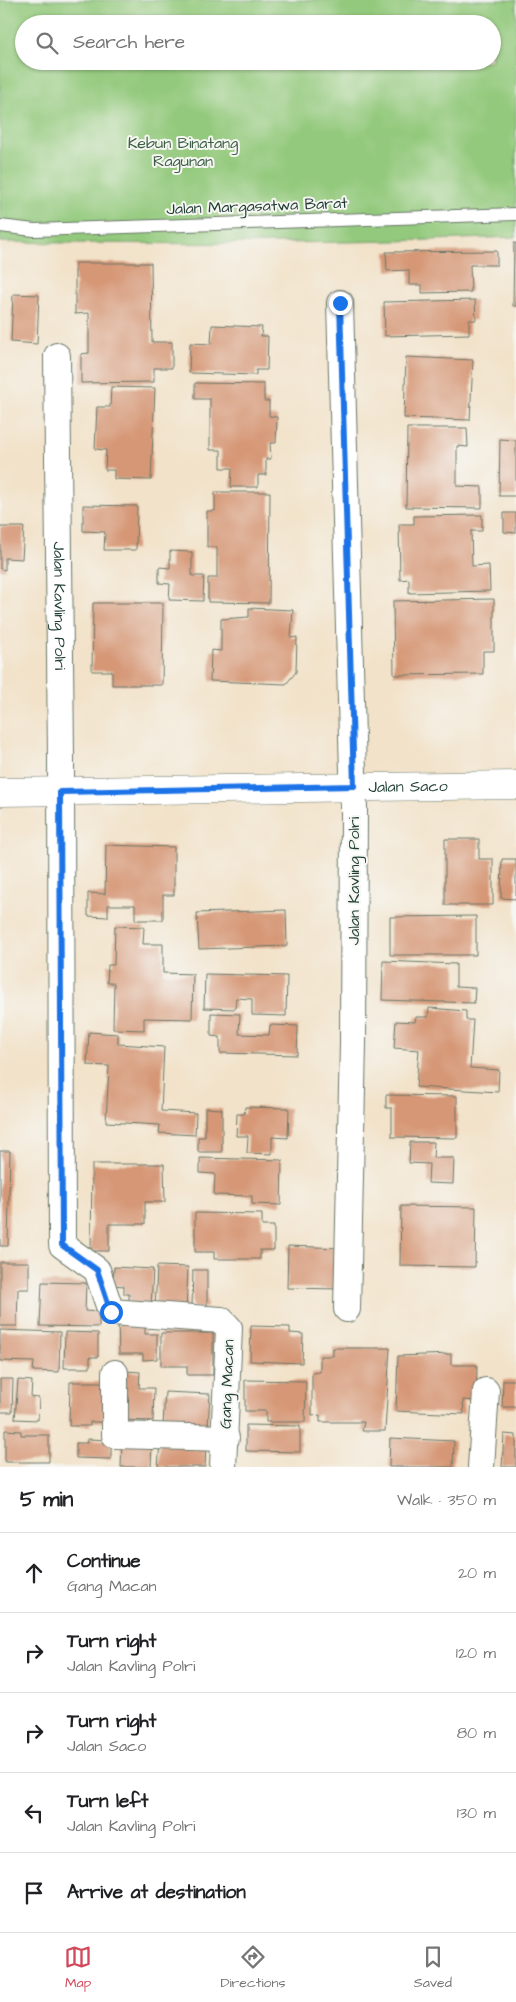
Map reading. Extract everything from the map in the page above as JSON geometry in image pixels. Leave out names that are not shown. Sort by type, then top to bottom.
[{"type":"main road","name":"Jalan Saco","points":[[0,792],[516,785]]},
{"type":"street","name":"Jalan Kavling Polri","points":[[340,303],[354,786],[353,1044],[347,1309]]},
{"type":"street","name":"Jalan Kavling Polri","points":[[56,356],[62,1245]]},
{"type":"street","name":"Gang Macan","points":[[62,1245],[97,1270],[111,1312],[221,1320],[229,1328],[226,1438],[223,1467]]},
{"type":"street","points":[[115,1373],[115,1435],[226,1438]]},
{"type":"street","points":[[481,1467],[486,1392]]},
{"type":"lane","name":"Jalan Margasatwa Barat","points":[[0,226],[34,230],[516,214]]},
{"type":"green space","name":"Kebun Binatang Ragunan","points":[[0,0],[516,0],[516,237],[258,243],[0,242]]},
{"type":"building","points":[[514,243],[516,243],[516,306],[513,306]]},
{"type":"building","points":[[497,251],[497,265],[470,265],[471,292],[422,293],[422,285],[409,285],[409,270],[387,271],[386,252]]},
{"type":"building","points":[[75,263],[151,263],[152,342],[172,342],[172,368],[154,368],[154,382],[81,383],[81,354],[89,353],[89,313],[75,314]]},
{"type":"building","points":[[13,294],[39,295],[37,344],[11,342]]},
{"type":"building","points":[[475,300],[476,320],[469,320],[469,334],[385,336],[384,302]]},
{"type":"building","points":[[212,325],[262,327],[261,336],[268,336],[267,370],[256,370],[256,375],[189,373],[190,343],[211,344]]},
{"type":"building","points":[[406,357],[473,360],[470,420],[404,418]]},
{"type":"building","points":[[195,383],[264,384],[264,401],[269,401],[269,416],[277,417],[276,443],[270,443],[271,459],[266,459],[266,475],[258,475],[258,487],[231,487],[232,468],[221,468],[221,450],[210,450],[210,399],[195,399]]},
{"type":"building","points":[[111,387],[155,388],[151,480],[114,479],[114,470],[105,470],[106,450],[95,449],[97,407],[110,407]]},
{"type":"building","points":[[407,428],[467,428],[468,447],[457,446],[457,486],[482,487],[482,508],[406,507]]},
{"type":"building","points":[[500,439],[516,440],[516,496],[499,496]]},
{"type":"building","points":[[215,492],[270,492],[269,603],[208,602],[208,578],[217,578],[217,547],[207,547],[207,511],[215,511]]},
{"type":"building","points":[[83,505],[137,506],[136,550],[104,550],[105,532],[83,531]]},
{"type":"building","points":[[504,513],[516,513],[516,533],[504,532]]},
{"type":"building","points":[[482,515],[482,531],[471,531],[472,566],[489,565],[490,591],[409,593],[409,579],[400,580],[399,524],[414,524],[414,516]]},
{"type":"building","points":[[0,527],[24,527],[22,559],[5,558],[5,570],[0,569]]},
{"type":"building","points":[[170,551],[192,552],[192,576],[204,576],[203,601],[169,600],[170,584],[159,583],[159,567],[170,568]]},
{"type":"building","points":[[494,599],[494,651],[483,651],[483,674],[394,675],[393,601]]},
{"type":"building","points":[[93,603],[163,603],[162,685],[112,685],[112,671],[92,671]]},
{"type":"building","points":[[249,608],[293,610],[291,638],[297,637],[296,672],[286,684],[210,681],[211,650],[221,651],[221,619],[249,617]]},
{"type":"building","points":[[445,839],[479,839],[479,859],[493,859],[493,905],[445,905]]},
{"type":"building","points":[[106,845],[174,847],[174,895],[163,895],[163,920],[135,920],[135,905],[108,905],[108,917],[88,916],[88,893],[105,894]]},
{"type":"building","points":[[502,859],[516,859],[516,899],[501,898]]},
{"type":"building","points":[[286,910],[287,946],[199,949],[197,913]]},
{"type":"building","points":[[476,916],[476,955],[390,955],[390,917]]},
{"type":"building","points":[[115,926],[144,927],[143,944],[163,944],[163,973],[193,974],[192,1019],[144,1018],[144,1030],[113,1029],[114,983],[107,983],[108,965],[114,965]]},
{"type":"building","points":[[383,961],[456,964],[456,987],[475,988],[474,1003],[382,1000]]},
{"type":"building","points":[[205,974],[287,976],[286,1016],[252,1015],[252,999],[236,998],[235,1009],[204,1008]]},
{"type":"building","points":[[429,1008],[466,1011],[466,1020],[473,1020],[470,1068],[499,1070],[498,1092],[416,1087],[419,1050],[394,1048],[396,1021],[415,1022],[416,1017],[428,1017]]},
{"type":"building","points":[[211,1013],[240,1014],[239,1034],[269,1035],[270,1025],[298,1026],[297,1055],[220,1053],[220,1037],[211,1036]]},
{"type":"building","points":[[89,1032],[118,1034],[118,1044],[164,1047],[161,1111],[196,1113],[195,1135],[159,1133],[160,1125],[106,1122],[109,1066],[87,1065]]},
{"type":"building","points":[[386,1095],[457,1096],[457,1138],[392,1137],[392,1108],[386,1108]]},
{"type":"building","points":[[245,1107],[289,1108],[288,1138],[272,1137],[272,1154],[247,1153],[248,1136],[236,1136],[237,1114],[244,1114]]},
{"type":"building","points":[[205,1108],[222,1109],[222,1152],[198,1152],[198,1137],[205,1137]]},
{"type":"building","points":[[410,1142],[434,1142],[433,1158],[454,1158],[453,1184],[428,1183],[429,1164],[409,1163]]},
{"type":"building","points":[[0,1151],[10,1151],[8,1246],[0,1246]]},
{"type":"building","points":[[200,1158],[282,1160],[281,1205],[252,1204],[252,1196],[214,1195],[215,1174],[200,1173]]},
{"type":"building","points":[[92,1164],[164,1164],[165,1202],[145,1202],[145,1224],[109,1224],[109,1251],[91,1251]]},
{"type":"building","points":[[401,1206],[476,1207],[475,1267],[400,1266]]},
{"type":"building","points":[[195,1213],[262,1214],[262,1226],[274,1226],[274,1250],[260,1250],[260,1259],[214,1259],[214,1252],[195,1252]]},
{"type":"building","points":[[288,1246],[341,1248],[340,1289],[287,1288]]},
{"type":"building","points":[[0,1262],[29,1262],[29,1289],[18,1289],[17,1326],[0,1326]]},
{"type":"building","points":[[157,1266],[188,1267],[186,1313],[155,1311]]},
{"type":"building","points":[[114,1267],[153,1269],[151,1307],[129,1307],[129,1294],[124,1294],[124,1286],[113,1285]]},
{"type":"building","points":[[193,1270],[207,1270],[207,1308],[192,1307]]},
{"type":"building","points":[[42,1282],[86,1283],[85,1311],[99,1312],[99,1327],[40,1326]]},
{"type":"building","points":[[145,1319],[145,1334],[157,1334],[157,1359],[143,1360],[143,1354],[119,1354],[118,1320]]},
{"type":"building","points":[[251,1326],[290,1327],[290,1333],[303,1334],[302,1363],[250,1361]]},
{"type":"building","points":[[0,1330],[60,1332],[59,1372],[33,1371],[34,1362],[0,1361]]},
{"type":"building","points":[[65,1332],[98,1333],[98,1357],[90,1357],[90,1368],[64,1368]]},
{"type":"building","points":[[161,1333],[213,1333],[213,1375],[187,1375],[187,1366],[161,1366]]},
{"type":"building","points":[[333,1348],[390,1348],[385,1431],[362,1431],[364,1422],[320,1422],[320,1415],[312,1416],[312,1373],[320,1372],[320,1356],[333,1356]]},
{"type":"building","points":[[451,1354],[451,1365],[477,1365],[476,1401],[463,1400],[464,1414],[396,1411],[398,1356]]},
{"type":"building","points":[[125,1371],[140,1372],[139,1388],[154,1388],[153,1421],[123,1420]]},
{"type":"building","points":[[0,1379],[13,1379],[12,1412],[0,1412]]},
{"type":"building","points":[[18,1380],[32,1381],[31,1397],[39,1398],[38,1420],[15,1419]]},
{"type":"building","points":[[245,1380],[306,1381],[305,1422],[266,1422],[266,1411],[245,1411]]},
{"type":"building","points":[[503,1380],[516,1380],[516,1407],[502,1407]]},
{"type":"building","points":[[70,1382],[108,1382],[107,1422],[90,1422],[90,1426],[69,1426]]},
{"type":"building","points":[[165,1392],[210,1394],[208,1427],[163,1425]]},
{"type":"building","points":[[246,1425],[300,1426],[300,1452],[246,1451]]},
{"type":"building","points":[[5,1430],[21,1431],[21,1435],[49,1435],[49,1462],[5,1462]]},
{"type":"building","points":[[504,1434],[516,1435],[516,1467],[502,1467]]},
{"type":"building","points":[[390,1438],[454,1441],[453,1467],[389,1467]]},
{"type":"building","points":[[87,1439],[111,1440],[111,1459],[76,1458],[76,1443],[87,1443]]},
{"type":"building","points":[[122,1441],[152,1442],[151,1467],[121,1467]]},
{"type":"building","points":[[160,1442],[206,1444],[205,1467],[158,1467]]},
{"type":"route","points":[[111,1312],[97,1270],[62,1245],[60,792],[354,786],[351,750],[340,303]]}]
